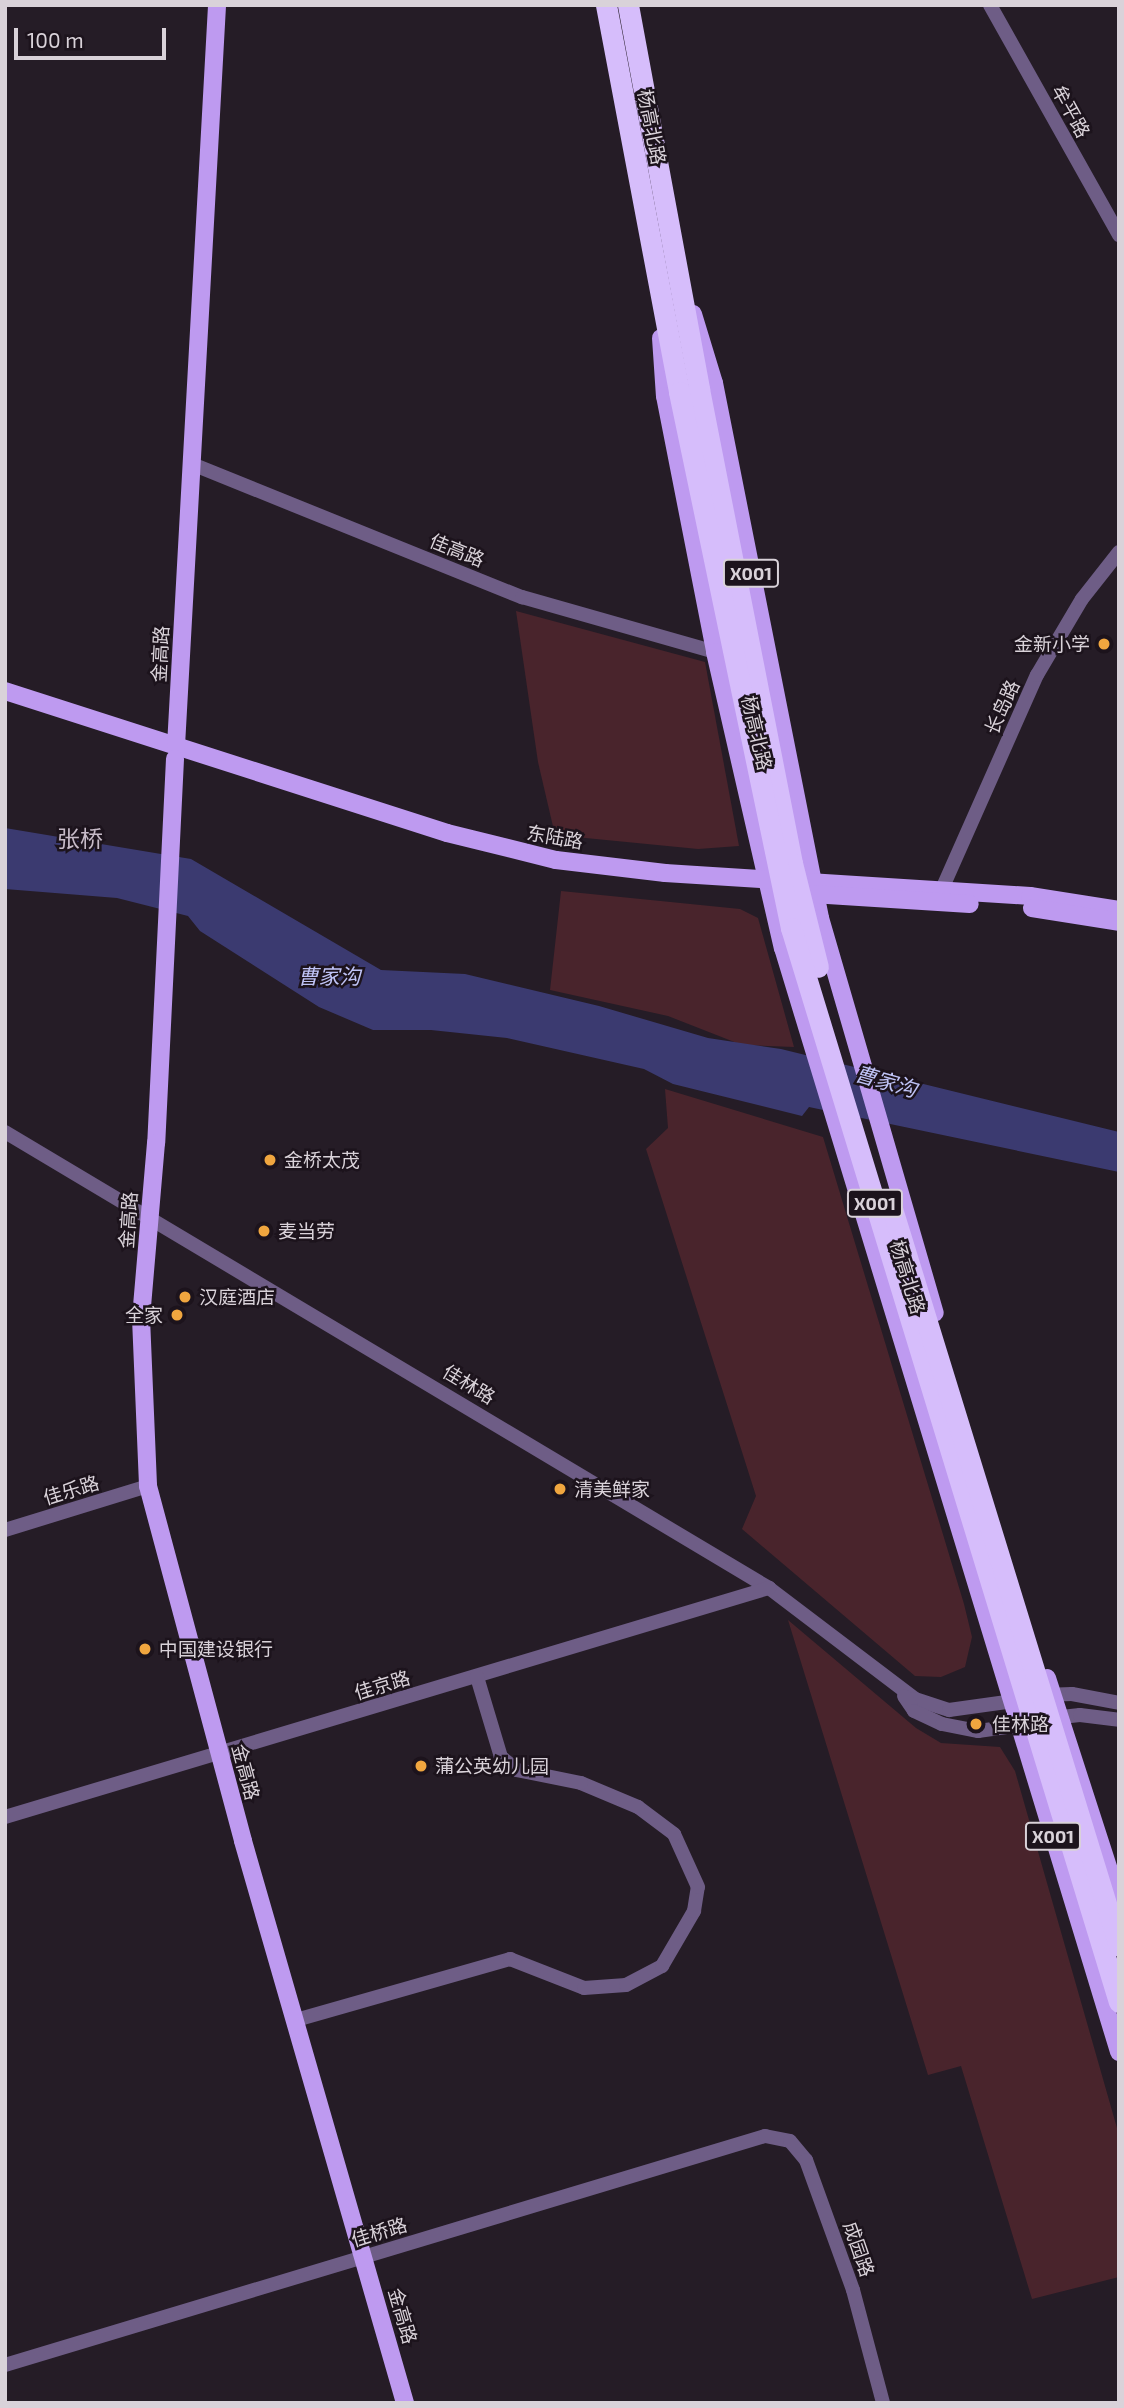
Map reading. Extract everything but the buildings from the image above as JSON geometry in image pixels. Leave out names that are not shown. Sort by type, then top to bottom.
[{"type":"highway","name":"杨高北路","points":[[606,5],[664,256]]},
{"type":"highway","name":"杨高北路","points":[[628,5],[664,256],[791,928],[1119,2002]]},
{"type":"highway","name":"杨高北路","points":[[689,391],[813,951],[1119,1946]]},
{"type":"main road","name":"金高路","points":[[217,5],[171,840],[141,1318],[148,1486],[219,1751],[405,2403]]},
{"type":"main road","name":"杨高北路","points":[[664,256],[665,396],[715,652],[767,886],[1119,2052]]},
{"type":"main road","name":"杨高北路","points":[[664,256],[714,383],[813,888],[859,1062],[1059,1716],[1119,1901]]},
{"type":"main road","name":"东陆路","points":[[5,691],[176,752]]},
{"type":"main road","name":"东陆路","points":[[5,704],[520,852],[629,870],[767,886],[942,890],[1057,899],[1119,910]]},
{"type":"main road","name":"东陆路","points":[[813,888],[1029,908],[1119,922]]},
{"type":"street","name":"牟平路","points":[[990,5],[1119,235]]},
{"type":"street","name":"佳高路","points":[[192,464],[523,597],[715,652]]},
{"type":"street","name":"长岛路","points":[[942,890],[1037,675],[1082,599],[1119,552]]},
{"type":"street","name":"佳林路","points":[[5,1132],[149,1215],[765,1585],[899,1689],[931,1707],[949,1710],[1012,1703],[1052,1693]]},
{"type":"street","name":"佳乐路","points":[[5,1530],[148,1486]]},
{"type":"street","name":"佳京路","points":[[219,1751],[477,1676],[765,1585]]},
{"type":"street","name":"佳京路","points":[[5,1817],[765,1585]]},
{"type":"street","points":[[296,2020],[510,1959],[584,1989],[626,1985],[662,1966],[694,1911],[698,1887],[674,1834],[638,1807],[581,1783],[517,1770],[501,1757],[477,1676]]},
{"type":"street","name":"佳林路","points":[[899,1689],[915,1712],[942,1724],[978,1731],[1021,1726],[1059,1716],[1119,1720]]},
{"type":"street","points":[[1052,1693],[1119,1703]]},
{"type":"street","name":"佳桥路","points":[[5,2365],[765,2136]]},
{"type":"street","name":"成园路","points":[[765,2136],[790,2141],[807,2160],[853,2290],[883,2403]]},
{"type":"shaded area","points":[[516,611],[705,662],[739,846],[698,849],[555,835],[538,762]]},
{"type":"shaded area","points":[[561,891],[740,909],[758,918],[794,1047],[742,1045],[668,1016],[550,990]]},
{"type":"shaded area","points":[[665,1089],[823,1137],[964,1604],[972,1637],[965,1667],[941,1677],[915,1676],[742,1529],[756,1496],[646,1149],[668,1128]]},
{"type":"shaded area","points":[[788,1620],[916,1728],[941,1743],[1000,1747],[1015,1771],[1119,2135],[1119,2277],[1032,2299],[961,2066],[928,2075]]},
{"type":"water","name":"曹家沟","points":[[5,828],[191,859],[381,970],[465,974],[599,1006],[708,1038],[781,1049],[1119,1132],[1119,1172],[809,1107],[802,1116],[673,1084],[644,1069],[507,1038],[431,1030],[373,1030],[319,1007],[200,931],[188,916],[117,898],[5,889]]},
{"type":"place","name":"金新小学","points":[[1104,644]]},
{"type":"place","name":"金桥太茂","points":[[270,1160]]},
{"type":"place","name":"麦当劳","points":[[264,1231]]},
{"type":"place","name":"汉庭酒店","points":[[185,1297]]},
{"type":"place","name":"全家","points":[[177,1315]]},
{"type":"place","name":"清美鲜家","points":[[560,1489]]},
{"type":"place","name":"中国建设银行","points":[[145,1649]]},
{"type":"place","name":"佳林路","points":[[976,1724]]},
{"type":"place","name":"蒲公英幼儿园","points":[[421,1766]]},
{"type":"district","name":"张桥","points":[[80,838]]}]
